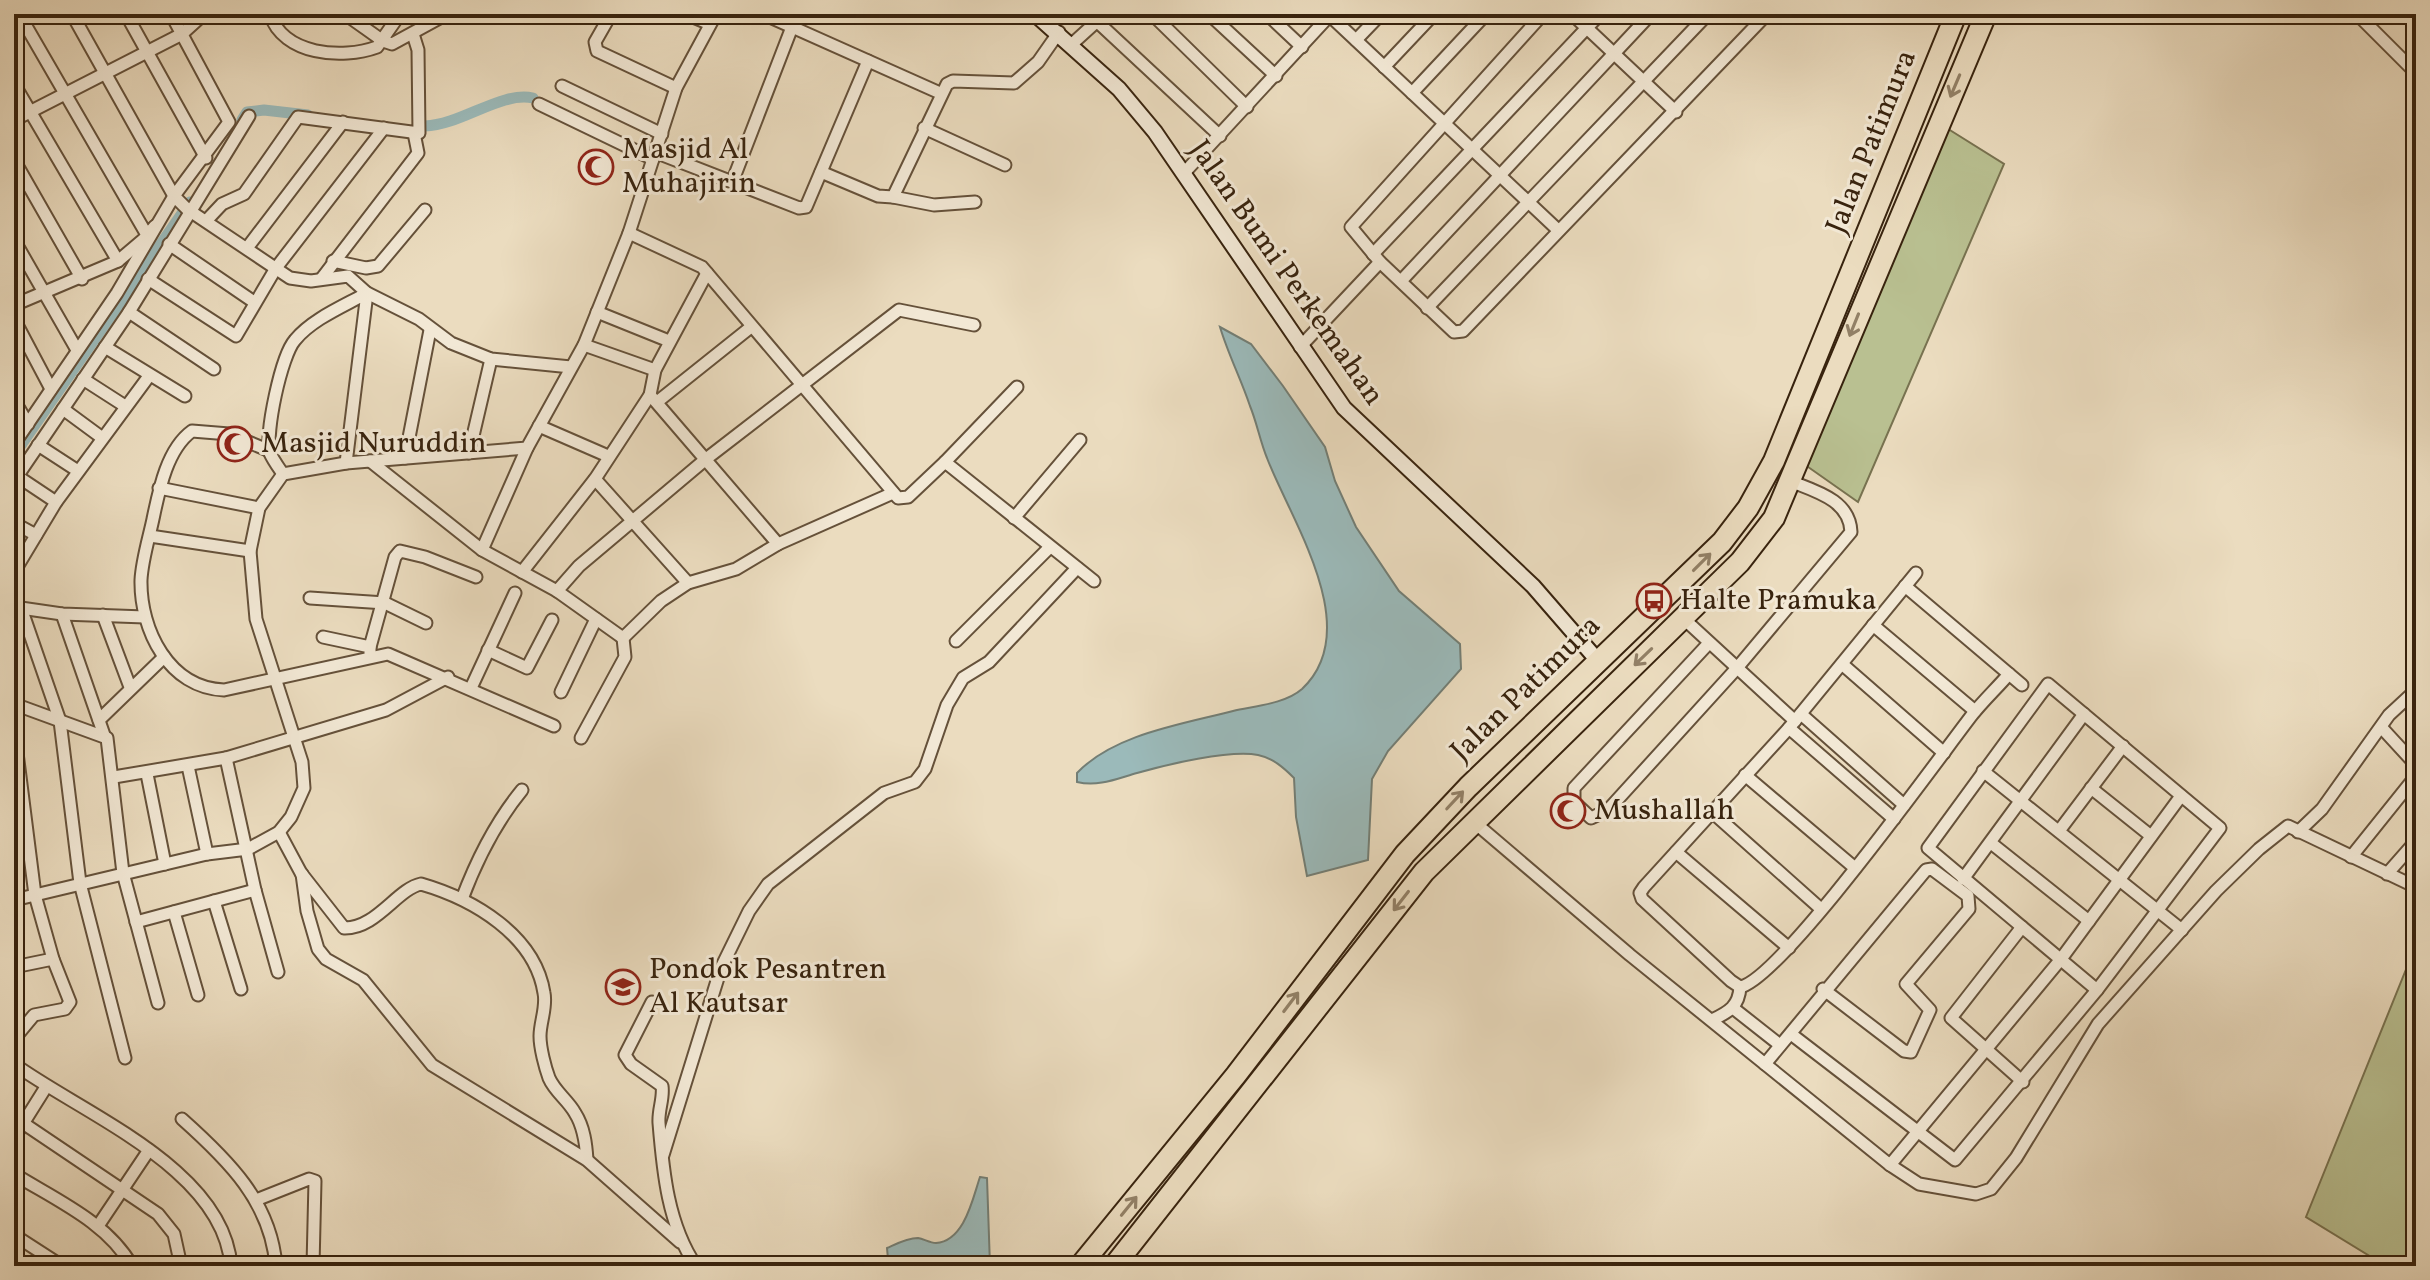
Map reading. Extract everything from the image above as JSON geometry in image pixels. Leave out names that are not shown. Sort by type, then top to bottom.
[{"type":"highway","name":"Jalan Patimura","points":[[1080,1266],[1236,1075],[1405,854],[1468,787],[1722,542],[1748,508],[1774,461],[1956,14]]},
{"type":"highway","name":"Jalan Patimura","points":[[1114,1266],[1424,872],[1740,562],[1774,518],[1986,14]]},
{"type":"highway","points":[[1844,288],[1866,296]]},
{"type":"street","points":[[19,14],[147,235]]},
{"type":"street","points":[[72,14],[184,206],[299,281],[348,276],[367,293],[387,300],[451,343],[491,359],[571,367]]},
{"type":"street","points":[[126,14],[206,158]]},
{"type":"street","points":[[56,502],[15,478],[129,312],[169,244],[206,158],[230,119],[171,14]]},
{"type":"street","points":[[14,120],[182,34],[204,14]]},
{"type":"street","points":[[270,14],[275,27],[303,49],[352,52],[374,48],[383,41],[400,14]]},
{"type":"street","points":[[345,14],[383,41],[396,43],[447,14]]},
{"type":"street","points":[[611,14],[595,42],[597,51],[676,88]]},
{"type":"street","points":[[482,550],[527,448],[584,345],[629,233],[676,88],[713,19],[686,14]]},
{"type":"street","points":[[763,14],[940,93]]},
{"type":"street","name":"Jalan Bumi Perkemahan","points":[[1035,14],[1059,32],[1119,89],[1184,173],[1344,408],[1533,586],[1599,662]]},
{"type":"street","points":[[1152,14],[1247,107]]},
{"type":"street","points":[[1209,14],[1276,76]]},
{"type":"street","points":[[1267,14],[1302,47]]},
{"type":"street","points":[[1356,40],[1381,14]]},
{"type":"street","points":[[1384,67],[1434,14]]},
{"type":"street","points":[[1412,93],[1486,14]]},
{"type":"street","points":[[1543,14],[1352,224],[1353,232],[1377,258],[1450,330],[1461,333],[1767,14]]},
{"type":"street","points":[[1572,14],[1676,112]]},
{"type":"street","points":[[1300,347],[1600,14]]},
{"type":"street","points":[[1401,281],[1651,14]]},
{"type":"street","points":[[1427,308],[1708,14]]},
{"type":"street","points":[[2357,14],[2416,73]]},
{"type":"street","points":[[1184,173],[1330,15],[1558,230]]},
{"type":"street","points":[[1072,44],[1097,17],[1220,136]]},
{"type":"street","points":[[733,180],[792,27]]},
{"type":"street","points":[[893,197],[940,93],[953,81],[1014,83],[1038,62],[1059,32]]},
{"type":"street","points":[[206,221],[222,204],[244,194],[296,118],[414,133],[421,129],[418,50],[413,34]]},
{"type":"street","points":[[539,104],[654,156],[733,180],[802,208],[808,206],[868,61]]},
{"type":"street","points":[[14,84],[118,261]]},
{"type":"street","points":[[562,86],[662,134]]},
{"type":"street","points":[[14,305],[82,279],[118,261],[162,219],[184,206],[249,116]]},
{"type":"street","points":[[247,248],[343,122]]},
{"type":"street","points":[[148,279],[236,336],[276,268],[384,128]]},
{"type":"street","points":[[924,128],[1005,165]]},
{"type":"street","points":[[322,278],[418,153],[414,133]]},
{"type":"street","points":[[14,160],[82,279]]},
{"type":"street","points":[[821,172],[878,196],[934,205],[975,202]]},
{"type":"street","points":[[333,261],[366,268],[378,266],[425,210]]},
{"type":"street","points":[[14,444],[117,293],[162,219]]},
{"type":"street","points":[[629,233],[707,273],[893,493],[902,499],[945,462],[1017,387]]},
{"type":"street","points":[[14,240],[77,350]]},
{"type":"street","points":[[169,244],[254,302]]},
{"type":"street","points":[[707,273],[655,370],[653,398],[778,544]]},
{"type":"street","points":[[283,474],[270,451],[278,379],[288,350],[308,328],[367,293]]},
{"type":"street","points":[[346,463],[367,293]]},
{"type":"street","points":[[557,591],[579,566],[706,459],[899,310],[974,325]]},
{"type":"street","points":[[129,312],[214,369]]},
{"type":"street","points":[[597,312],[669,341]]},
{"type":"street","points":[[14,319],[51,389]]},
{"type":"street","points":[[522,572],[653,398],[751,327]]},
{"type":"street","points":[[405,458],[430,330]]},
{"type":"street","points":[[584,345],[655,370]]},
{"type":"street","points":[[105,347],[185,396]]},
{"type":"street","points":[[469,453],[491,359]]},
{"type":"street","points":[[14,571],[101,437],[149,376]]},
{"type":"street","points":[[83,379],[125,406]]},
{"type":"street","points":[[14,400],[28,424]]},
{"type":"street","points":[[63,409],[101,437]]},
{"type":"street","points":[[539,426],[608,456]]},
{"type":"street","points":[[270,451],[229,434],[192,431],[181,440],[159,488],[141,578],[145,617],[164,657],[180,675],[206,689],[224,690],[370,652]]},
{"type":"street","points":[[1014,518],[1080,440]]},
{"type":"street","points":[[38,445],[78,471]]},
{"type":"street","points":[[14,900],[207,854],[248,849],[279,832],[304,788],[302,762],[256,619],[250,551],[259,508],[283,474],[346,463],[527,448]]},
{"type":"street","points":[[370,461],[482,550],[557,591],[623,638],[625,657],[581,738]]},
{"type":"street","points":[[945,462],[1094,581]]},
{"type":"street","points":[[595,479],[688,583]]},
{"type":"street","points":[[1709,643],[1574,788],[1574,802],[1591,818],[1608,810],[1737,668],[1851,532],[1851,519],[1843,510],[1825,495],[1790,481]]},
{"type":"street","points":[[159,488],[259,508]]},
{"type":"street","points":[[623,638],[661,601],[688,583],[736,569],[778,544],[893,493]]},
{"type":"street","points":[[14,523],[36,535]]},
{"type":"street","points":[[150,536],[250,551]]},
{"type":"street","points":[[956,641],[1049,548]]},
{"type":"street","points":[[370,652],[395,557],[400,551],[425,557],[476,577]]},
{"type":"street","points":[[663,1155],[721,968],[749,911],[768,884],[837,833],[884,793],[915,782],[925,769],[947,705],[963,678],[989,662],[1077,568]]},
{"type":"street","points":[[1740,987],[1640,896],[1644,887],[1795,721],[1916,573]]},
{"type":"street","points":[[1905,586],[2022,685]]},
{"type":"street","points":[[471,688],[515,593]]},
{"type":"street","points":[[310,598],[385,603],[426,623]]},
{"type":"street","points":[[125,1058],[80,883],[60,721],[17,607],[62,614],[145,617]]},
{"type":"street","points":[[62,614],[108,741],[123,873],[158,1003]]},
{"type":"street","points":[[103,615],[130,687]]},
{"type":"street","points":[[1683,618],[1795,721],[1894,819]]},
{"type":"street","points":[[561,692],[596,619]]},
{"type":"street","points":[[488,650],[527,668],[552,620]]},
{"type":"street","points":[[1873,625],[1975,711]]},
{"type":"street","points":[[323,637],[370,652],[388,654],[448,677],[554,726]]},
{"type":"street","points":[[99,720],[164,657]]},
{"type":"street","points":[[1842,664],[1944,753]]},
{"type":"street","points":[[1740,987],[1751,984],[1789,948],[1894,819],[1975,711],[2009,674]]},
{"type":"street","points":[[114,777],[147,774],[226,758],[294,739],[386,710],[448,677]]},
{"type":"street","points":[[1791,1034],[1951,1159],[1958,1159],[2097,990],[2220,829],[2048,684],[1928,846],[1930,852],[2097,990]]},
{"type":"street","points":[[2298,832],[2322,809],[2389,715],[2416,690]]},
{"type":"street","points":[[14,704],[104,735]]},
{"type":"street","points":[[1963,879],[2084,714]]},
{"type":"street","points":[[1795,721],[1904,805]]},
{"type":"street","points":[[2382,728],[2416,765]]},
{"type":"street","points":[[14,729],[20,816],[35,895],[69,1006],[34,1015],[14,1039]]},
{"type":"street","points":[[2059,831],[2123,746]]},
{"type":"street","points":[[226,758],[255,890],[278,972]]},
{"type":"street","points":[[188,766],[207,854]]},
{"type":"street","points":[[1983,771],[2182,930]]},
{"type":"street","points":[[147,774],[165,864]]},
{"type":"street","points":[[1745,775],[1855,868]]},
{"type":"street","points":[[2351,857],[2416,776]]},
{"type":"street","points":[[2091,788],[2151,836]]},
{"type":"street","points":[[462,899],[477,860],[502,814],[522,790]]},
{"type":"street","points":[[1890,1165],[2061,959],[2181,796]]},
{"type":"street","points":[[1712,812],[1821,909]]},
{"type":"street","points":[[1474,822],[1890,1165],[1919,1184],[1976,1194],[1991,1189],[2034,1132],[2098,1024],[2259,849],[2288,826],[2416,887]]},
{"type":"street","points":[[279,832],[301,873],[346,929],[376,917],[416,884],[462,899],[514,934],[533,958],[545,995],[540,1038],[549,1078],[575,1112],[586,1140],[587,1160]]},
{"type":"street","points":[[2387,874],[2416,841]]},
{"type":"street","points":[[1991,843],[2089,921]]},
{"type":"street","points":[[1676,852],[1789,948]]},
{"type":"street","points":[[1765,1064],[1823,989],[1928,868],[1968,896],[1969,909],[1906,984],[1930,1010],[1912,1051],[1904,1051],[1823,989]]},
{"type":"street","points":[[301,873],[313,939],[326,959],[363,980],[432,1065],[587,1160],[680,1242],[696,1266]]},
{"type":"street","points":[[136,922],[255,890]]},
{"type":"street","points":[[214,901],[241,989]]},
{"type":"street","points":[[174,912],[198,995]]},
{"type":"street","points":[[2022,927],[1951,1016],[1984,1051],[2023,1082]]},
{"type":"street","points":[[14,967],[53,959]]},
{"type":"street","points":[[1712,1020],[1733,1008],[1739,1000],[1740,987]]},
{"type":"street","points":[[652,1002],[625,1055],[631,1064],[662,1086],[659,1118],[663,1155],[680,1242]]},
{"type":"street","points":[[1733,1008],[1780,1045]]},
{"type":"street","points":[[14,1064],[149,1150],[193,1186],[216,1216],[231,1266]]},
{"type":"street","points":[[14,1138],[19,1120],[46,1087]]},
{"type":"street","points":[[182,1119],[231,1163],[256,1200],[274,1244],[276,1266]]},
{"type":"street","points":[[19,1120],[158,1214],[174,1234],[181,1266]]},
{"type":"street","points":[[98,1226],[149,1150]]},
{"type":"street","points":[[14,1174],[98,1226],[121,1246],[132,1266]]},
{"type":"street","points":[[256,1200],[309,1179],[315,1181],[313,1266]]},
{"type":"street","points":[[14,1235],[62,1266]]},
{"type":"green space","points":[[1945,127],[2004,164],[1858,502],[1801,462]]},
{"type":"green space","points":[[2409,962],[2416,965],[2416,1266],[2386,1266],[2306,1217]]},
{"type":"water","points":[[1220,327],[1251,344],[1325,447],[1335,481],[1356,527],[1399,591],[1460,644],[1461,669],[1388,751],[1372,779],[1368,860],[1307,876],[1296,817],[1294,778],[1269,758],[1246,754],[1215,756],[1107,782],[1077,782],[1077,773],[1092,760],[1129,740],[1171,726],[1287,698],[1302,689],[1320,664],[1327,636],[1325,606],[1317,574],[1267,458]]},
{"type":"water","points":[[980,1177],[987,1178],[990,1266],[899,1266],[888,1259],[887,1248],[910,1239],[936,1243],[954,1235],[971,1206]]},
{"type":"waterway","points":[[425,126],[453,120],[508,99],[533,98]]},
{"type":"waterway","points":[[242,120],[247,112],[264,110],[308,115]]},
{"type":"waterway","points":[[14,455],[190,202]]},
{"type":"place","name":"Masjid Al Muhajirin","points":[[596,167]]},
{"type":"place","name":"Masjid Nuruddin","points":[[235,444]]},
{"type":"place","name":"Halte Pramuka","points":[[1654,601]]},
{"type":"place","name":"Mushallah","points":[[1568,811]]},
{"type":"place","name":"Pondok Pesantren Al Kautsar","points":[[623,987]]}]
